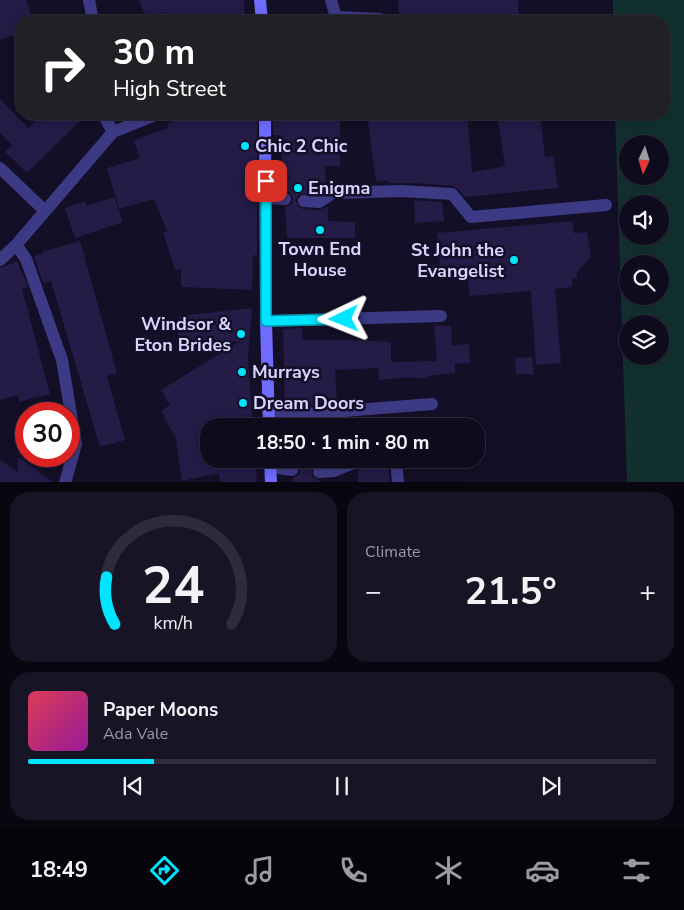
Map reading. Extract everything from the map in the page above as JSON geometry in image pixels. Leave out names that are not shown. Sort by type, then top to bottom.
[{"type":"main road","points":[[260,0],[261,15]]},
{"type":"main road","points":[[265,120],[266,321],[269,418]]},
{"type":"main road","points":[[270,468],[271,482]]},
{"type":"street","points":[[89,0],[92,15]]},
{"type":"street","points":[[331,0],[335,15]]},
{"type":"street","points":[[106,120],[113,132]]},
{"type":"street","points":[[0,260],[16,245],[113,132],[143,120]]},
{"type":"street","points":[[0,168],[45,211]]},
{"type":"street","points":[[304,201],[319,202],[333,193],[400,191],[452,194],[471,217],[606,205]]},
{"type":"street","points":[[266,198],[285,200]]},
{"type":"street","points":[[16,245],[26,259],[62,360],[76,444],[65,482]]},
{"type":"street","points":[[266,321],[441,316]]},
{"type":"street","points":[[305,418],[432,404]]},
{"type":"street","points":[[286,468],[292,470]]},
{"type":"street","points":[[319,472],[334,471],[342,468]]},
{"type":"street","points":[[397,468],[398,482]]},
{"type":"green space","points":[[613,0],[684,0],[684,482],[627,482],[623,365],[669,365],[669,315],[622,315],[621,305],[669,305],[669,255],[620,255],[619,245],[669,245],[669,195],[619,195],[619,237],[615,120],[670,120],[670,15],[613,15]]},
{"type":"building","points":[[0,0],[26,0],[31,15],[15,15],[15,35],[0,40]]},
{"type":"building","points":[[139,0],[244,0],[245,15],[168,15],[168,13],[145,15]]},
{"type":"building","points":[[398,0],[518,0],[519,15],[399,15]]},
{"type":"building","points":[[0,99],[15,115],[15,120],[20,120],[28,128],[36,120],[81,120],[27,173],[5,152],[12,145],[0,133]]},
{"type":"building","points":[[176,120],[257,120],[257,254],[253,256],[252,290],[181,287],[181,269],[175,270],[163,232],[167,231],[154,199],[119,209],[107,168],[140,158],[134,140],[168,128],[167,123]]},
{"type":"building","points":[[273,120],[340,120],[340,166],[325,166],[326,188],[317,194],[301,194],[297,197],[296,201],[299,207],[303,209],[318,210],[327,207],[328,221],[355,222],[355,238],[287,238],[285,207],[292,204],[293,199],[290,192],[284,191],[280,135],[273,135]]},
{"type":"building","points":[[368,120],[468,120],[472,172],[505,166],[498,120],[541,120],[545,157],[553,156],[558,188],[465,197],[453,186],[388,183],[388,180],[376,182]]},
{"type":"building","points":[[114,197],[123,222],[75,238],[65,208],[85,201],[87,206]]},
{"type":"building","points":[[414,200],[442,202],[444,221],[415,223]]},
{"type":"building","name":"St John the Evangelist","points":[[572,221],[574,233],[587,232],[591,257],[577,272],[577,278],[572,278],[572,287],[555,289],[561,363],[536,365],[531,291],[470,296],[467,274],[441,277],[437,233]]},
{"type":"building","points":[[80,241],[117,373],[107,376],[125,440],[100,447],[51,281],[43,283],[34,256]]},
{"type":"building","points":[[17,261],[28,287],[22,289],[50,394],[19,402],[19,395],[0,400],[0,268]]},
{"type":"building","points":[[252,308],[248,358],[252,418],[200,418],[200,468],[256,468],[257,482],[220,482],[219,473],[182,481],[176,439],[161,411],[170,405],[161,390],[240,341],[183,348],[183,340],[178,340],[178,316]]},
{"type":"building","points":[[451,325],[452,345],[469,344],[470,363],[455,364],[455,373],[427,376],[427,378],[411,377],[379,380],[378,368],[335,370],[337,403],[285,408],[283,329],[302,328],[303,340],[391,342],[391,362],[437,361],[434,326]]},
{"type":"building","points":[[532,357],[534,374],[516,374],[515,358]]},
{"type":"building","points":[[0,460],[18,472],[18,467],[32,467],[54,482],[0,482]]},
{"type":"building","points":[[299,468],[313,468],[311,472],[313,477],[319,480],[319,482],[293,482],[293,478],[300,471]]},
{"type":"building","points":[[362,468],[388,468],[390,482],[358,482],[358,470]]},
{"type":"place","name":"Chic 2 Chic","points":[[245,146]]},
{"type":"place","name":"Enigma","points":[[298,188]]},
{"type":"place","name":"Town End House","points":[[320,230]]},
{"type":"place","name":"St John the Evangelist","points":[[514,260]]},
{"type":"place","name":"Windsor & Eton Brides","points":[[241,334]]},
{"type":"place","name":"Murrays","points":[[242,372]]},
{"type":"place","name":"Dream Doors","points":[[243,403]]},
{"type":"route","points":[[266,181],[266,321],[344,319]]}]
